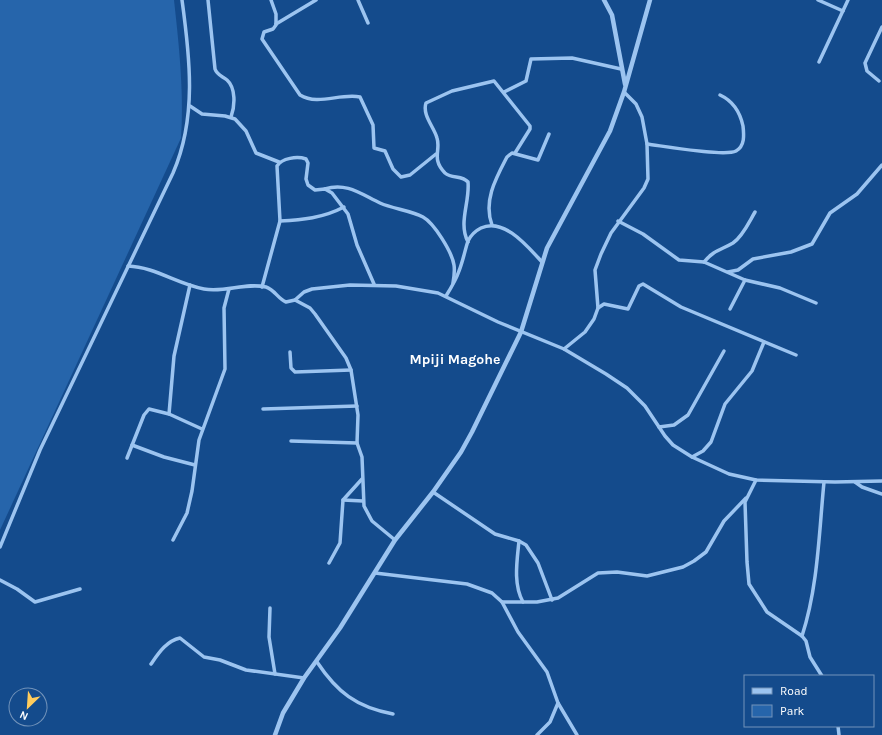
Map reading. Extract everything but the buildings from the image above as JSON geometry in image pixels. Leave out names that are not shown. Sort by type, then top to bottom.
[{"type":"street","points":[[0,548],[40,450],[177,163],[184,140],[190,106],[187,40],[182,0]]},
{"type":"street","points":[[208,0],[215,69],[217,74],[229,83],[234,104],[232,117]]},
{"type":"street","points":[[271,0],[276,14],[276,25]]},
{"type":"street","points":[[316,0],[264,32],[262,39],[300,95],[308,98],[320,99],[351,96],[360,98],[373,125],[374,148],[385,150],[393,169],[401,176],[410,175],[436,154]]},
{"type":"street","points":[[358,0],[368,24]]},
{"type":"street","points":[[604,0],[612,15],[625,86]]},
{"type":"street","points":[[275,735],[281,716],[304,678],[376,573],[395,540],[433,492],[467,442],[521,332],[547,248],[565,212],[582,184],[610,131],[624,92],[650,0]]},
{"type":"street","points":[[818,0],[843,11]]},
{"type":"street","points":[[819,62],[848,0]]},
{"type":"street","points":[[879,81],[867,70],[865,62],[882,27]]},
{"type":"street","points":[[504,92],[526,81],[531,59],[572,58],[621,69]]},
{"type":"street","points":[[468,242],[463,227],[467,208],[468,182],[465,178],[447,174],[442,169],[436,154],[438,139],[425,110],[426,104],[452,91],[492,80],[504,92],[530,126],[530,129],[515,153],[507,157],[491,192],[488,210],[492,225]]},
{"type":"street","points":[[564,349],[592,325],[598,308],[595,270],[605,244],[618,221],[646,183],[649,168],[647,144],[638,108],[624,92]]},
{"type":"street","points":[[647,144],[713,153],[732,153],[740,148],[743,143],[744,134],[740,115],[728,99],[720,95]]},
{"type":"street","points":[[190,106],[202,114],[232,117],[240,123],[246,131],[256,153],[279,162],[299,157],[306,159],[308,163],[306,179],[308,185],[314,190],[339,186],[352,189],[381,203],[416,214],[429,221],[452,257],[455,270],[453,283]]},
{"type":"street","points":[[515,153],[538,160],[549,134]]},
{"type":"street","points":[[709,158],[713,153]]},
{"type":"street","points":[[262,287],[280,221],[277,170],[279,162]]},
{"type":"street","points":[[725,271],[735,272],[754,259],[792,252],[812,244],[830,213],[857,194],[882,164]]},
{"type":"street","points":[[325,189],[335,196],[352,220],[357,245],[374,284]]},
{"type":"street","points":[[280,221],[313,218],[334,212],[344,207]]},
{"type":"street","points":[[704,262],[715,251],[732,243],[738,238],[755,212]]},
{"type":"street","points":[[618,221],[643,234],[679,260],[704,262],[745,280],[780,288],[816,303]]},
{"type":"street","points":[[446,296],[459,273],[468,242],[476,230],[492,225],[499,226],[514,235],[542,262]]},
{"type":"street","points":[[128,266],[154,270],[190,285],[209,289],[229,290],[262,287],[271,290],[283,301],[290,302],[295,300],[304,292],[312,289],[374,284],[416,288],[446,296],[492,320],[564,349],[627,388],[645,406],[673,445],[692,458],[737,477],[756,480],[824,482],[882,481]]},
{"type":"street","points":[[730,309],[745,280]]},
{"type":"street","points":[[598,308],[604,304],[628,309],[638,286],[643,284],[681,307],[796,355]]},
{"type":"street","points":[[169,414],[174,356],[190,285]]},
{"type":"street","points":[[173,540],[184,522],[188,509],[202,429],[225,369],[224,308],[229,290]]},
{"type":"street","points":[[295,300],[310,308],[346,358],[351,370],[357,406],[357,443],[362,457],[363,501],[372,521],[395,540]]},
{"type":"street","points":[[692,458],[703,451],[710,442],[725,404],[752,371],[764,342]]},
{"type":"street","points":[[659,427],[674,425],[688,415],[724,351]]},
{"type":"street","points":[[290,352],[291,368],[295,372],[351,370]]},
{"type":"street","points":[[263,409],[357,406]]},
{"type":"street","points":[[127,458],[144,415],[149,409],[169,414],[202,429]]},
{"type":"street","points":[[291,441],[357,443]]},
{"type":"street","points":[[132,445],[164,457],[195,465]]},
{"type":"street","points":[[329,563],[340,543],[343,500],[362,479]]},
{"type":"street","points":[[502,602],[552,600],[563,596],[598,573],[617,572],[647,576],[669,572],[689,564],[706,552],[724,520],[746,498],[756,480]]},
{"type":"street","points":[[802,636],[808,616],[815,573],[824,482]]},
{"type":"street","points":[[855,482],[862,487],[882,494]]},
{"type":"street","points":[[433,492],[495,534],[519,541],[526,545],[533,553],[552,600]]},
{"type":"street","points":[[746,498],[747,562],[750,584],[767,612],[802,636],[806,641],[810,657],[821,675]]},
{"type":"street","points":[[343,500],[363,501]]},
{"type":"street","points":[[519,541],[517,582],[519,595],[523,602]]},
{"type":"street","points":[[376,573],[467,584],[492,593],[502,602],[518,632],[547,672],[558,703],[577,735]]},
{"type":"street","points":[[0,580],[36,602],[80,589]]},
{"type":"street","points":[[270,608],[269,637],[276,674]]},
{"type":"street","points":[[151,664],[164,647],[172,641],[180,638],[204,657],[220,660],[246,670],[304,678]]},
{"type":"street","points":[[316,662],[340,691],[353,700],[372,710],[393,714]]},
{"type":"street","points":[[537,735],[550,722],[558,703]]},
{"type":"green space","points":[[0,0],[174,0],[179,51],[182,121],[181,138],[0,530]]},
{"type":"district","name":"Mpiji Magohe","points":[[455,359]]}]
